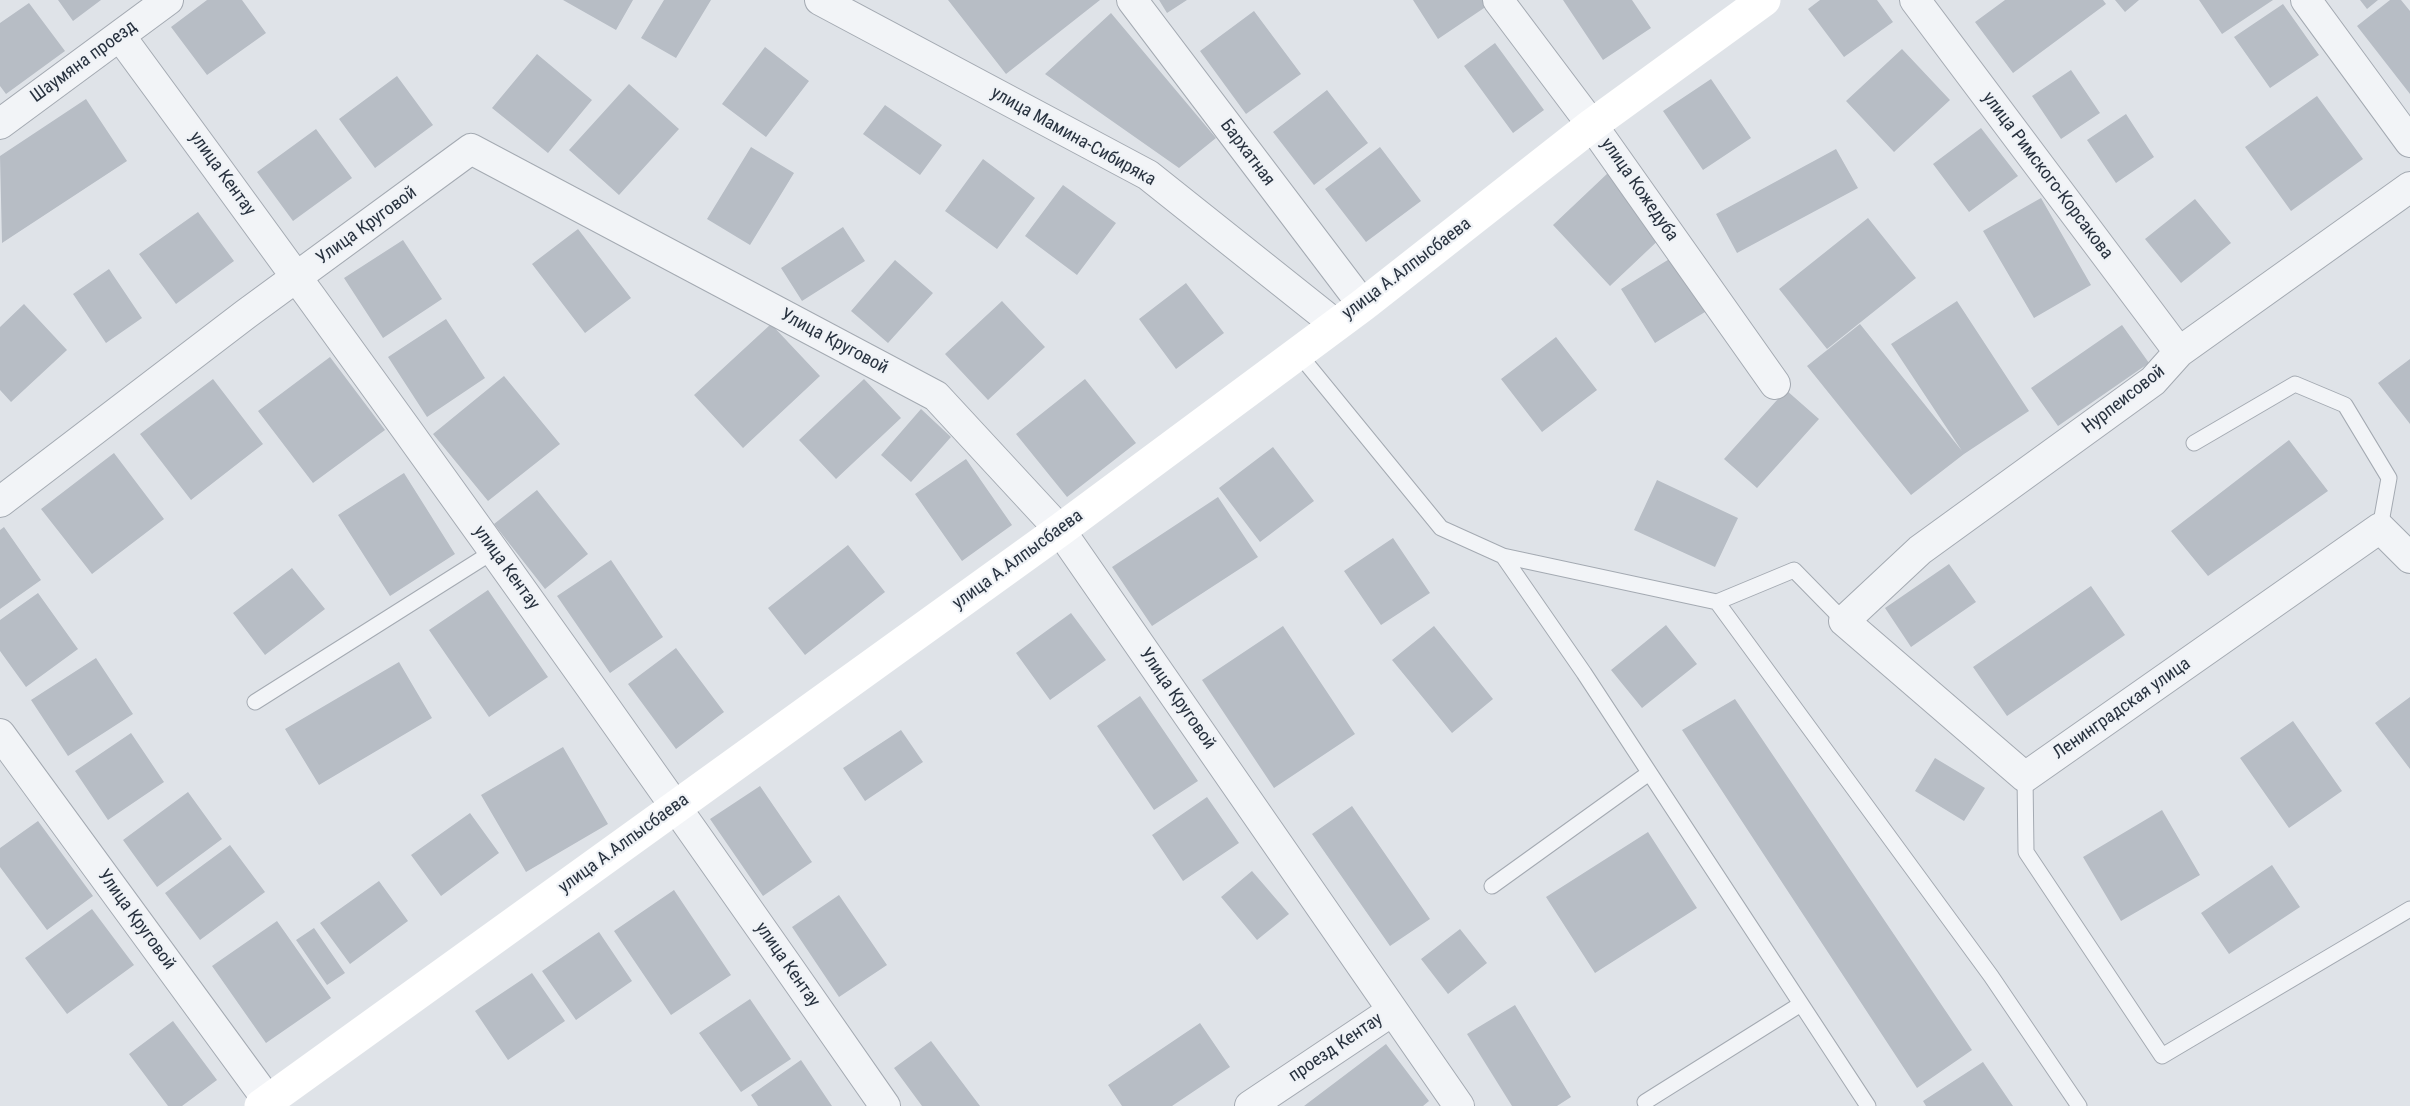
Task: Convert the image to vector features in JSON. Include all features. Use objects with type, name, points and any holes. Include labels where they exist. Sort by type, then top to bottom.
[{"type":"street","name":"Шаумяна проезд","points":[[0,124],[168,0]]},
{"type":"street","name":"улица Мамина-Сибиряка","points":[[820,0],[1148,175],[1335,324]]},
{"type":"street","name":"Бархатная","points":[[1132,0],[1363,306]]},
{"type":"street","name":"улица Кожедуба","points":[[1498,0],[1592,125],[1775,384]]},
{"type":"street","name":"улица А.Алпысбаева","points":[[267,1104],[1060,530],[1335,324],[1363,306],[1592,125],[1764,0]]},
{"type":"street","name":"улица Римского-Корсакова","points":[[1915,0],[2180,352]]},
{"type":"street","points":[[2307,0],[2410,142]]},
{"type":"street","name":"улица Кентау","points":[[120,36],[297,276],[677,806],[885,1106]]},
{"type":"street","name":"Улица Круговой","points":[[0,502],[297,276],[471,149],[936,396],[1060,530],[1459,1106]]},
{"type":"street","name":"Нурпеисовой","points":[[1844,621],[1920,550],[2153,381],[2180,352],[2408,194]]},
{"type":"street","points":[[2380,528],[2410,558]]},
{"type":"street","name":"Ленинградская улица","points":[[2025,777],[2380,528]]},
{"type":"street","points":[[1844,621],[2025,777]]},
{"type":"street","name":"Улица Круговой","points":[[0,734],[267,1104]]},
{"type":"street","name":"проезд Кентау","points":[[1250,1106],[1392,1011]]},
{"type":"lane","points":[[1298,353],[1441,528],[1503,556],[1717,602],[1794,570],[1844,621]]},
{"type":"lane","points":[[2194,442],[2295,384],[2345,405],[2389,478],[2380,528]]},
{"type":"lane","points":[[255,702],[494,551]]},
{"type":"lane","points":[[1503,556],[1650,772],[1868,1106]]},
{"type":"lane","points":[[1717,602],[1991,976],[2079,1106]]},
{"type":"lane","points":[[1492,886],[1650,772]]},
{"type":"lane","points":[[2025,777],[2026,852],[2162,1056],[2410,909]]},
{"type":"lane","points":[[1646,1102],[1801,1004]]},
{"type":"building","points":[[58,0],[101,0],[73,21]]},
{"type":"building","points":[[207,0],[242,0],[266,33],[207,75],[171,27]]},
{"type":"building","points":[[563,0],[633,0],[616,30]]},
{"type":"building","points":[[664,0],[711,0],[676,58],[641,38]]},
{"type":"building","points":[[948,0],[1100,0],[1006,74]]},
{"type":"building","points":[[1159,0],[1187,0],[1167,13]]},
{"type":"building","points":[[1413,0],[1487,0],[1490,4],[1438,39]]},
{"type":"building","points":[[1563,0],[1632,0],[1651,28],[1603,60]]},
{"type":"building","points":[[1820,0],[1877,0],[1893,22],[1844,57],[1808,9]]},
{"type":"building","points":[[2005,0],[2103,0],[2106,4],[2013,73],[1975,22]]},
{"type":"building","points":[[2115,0],[2139,0],[2125,12]]},
{"type":"building","points":[[2199,0],[2273,0],[2222,34]]},
{"type":"building","points":[[2360,0],[2378,0],[2367,9]]},
{"type":"building","points":[[2390,0],[2401,0],[2410,11],[2410,94],[2357,26]]},
{"type":"building","points":[[29,3],[65,51],[6,94],[0,86],[0,23]]},
{"type":"building","points":[[2283,4],[2319,55],[2270,88],[2234,37]]},
{"type":"building","points":[[1254,11],[1301,74],[1246,114],[1200,51]]},
{"type":"building","points":[[1111,13],[1216,138],[1179,168],[1045,74]]},
{"type":"building","points":[[1495,43],[1544,110],[1513,133],[1464,66]]},
{"type":"building","points":[[765,47],[809,81],[766,137],[722,104]]},
{"type":"building","points":[[1902,49],[1950,100],[1894,152],[1846,101]]},
{"type":"building","points":[[537,54],[592,100],[548,153],[492,108]]},
{"type":"building","points":[[2071,70],[2100,113],[2061,139],[2032,96]]},
{"type":"building","points":[[397,76],[433,125],[375,168],[339,119]]},
{"type":"building","points":[[1711,79],[1751,138],[1703,170],[1663,111]]},
{"type":"building","points":[[629,84],[679,129],[619,195],[569,150]]},
{"type":"building","points":[[1327,90],[1368,143],[1314,185],[1273,132]]},
{"type":"building","points":[[2317,96],[2363,159],[2291,211],[2245,147]]},
{"type":"building","points":[[86,99],[127,161],[2,243],[0,156]]},
{"type":"building","points":[[885,105],[942,145],[920,175],[863,134]]},
{"type":"building","points":[[2126,114],[2154,157],[2116,183],[2087,140]]},
{"type":"building","points":[[1981,128],[2018,176],[1969,212],[1933,164]]},
{"type":"building","points":[[316,129],[352,178],[293,221],[257,172]]},
{"type":"building","points":[[751,147],[794,173],[750,245],[707,219]]},
{"type":"building","points":[[1380,147],[1421,201],[1366,242],[1325,189]]},
{"type":"building","points":[[1836,149],[1858,188],[1737,253],[1716,214]]},
{"type":"building","points":[[983,159],[1035,198],[997,249],[945,211]]},
{"type":"building","points":[[1609,172],[1666,233],[1610,286],[1553,225]]},
{"type":"building","points":[[1063,185],[1116,223],[1077,275],[1025,236]]},
{"type":"building","points":[[2041,198],[2091,285],[2034,318],[1983,231]]},
{"type":"building","points":[[2195,199],[2231,243],[2181,283],[2145,239]]},
{"type":"building","points":[[198,212],[234,261],[176,304],[139,254]]},
{"type":"building","points":[[1868,218],[1916,278],[1827,349],[1779,289]]},
{"type":"building","points":[[843,227],[865,261],[802,301],[781,268]]},
{"type":"building","points":[[578,229],[631,298],[585,333],[532,264]]},
{"type":"building","points":[[403,240],[442,299],[383,338],[344,278]]},
{"type":"building","points":[[1679,253],[1713,307],[1655,343],[1621,289]]},
{"type":"building","points":[[895,260],[933,293],[888,343],[851,311]]},
{"type":"building","points":[[109,269],[142,318],[106,343],[73,294]]},
{"type":"building","points":[[1186,283],[1224,333],[1176,369],[1139,319]]},
{"type":"building","points":[[1002,301],[1045,347],[988,400],[945,354]]},
{"type":"building","points":[[1957,301],[2029,411],[1964,454],[1911,495],[1807,366],[1860,324],[1962,451],[1891,344]]},
{"type":"building","points":[[24,304],[67,350],[11,402],[0,390],[0,327]]},
{"type":"building","points":[[446,319],[485,378],[427,417],[388,357]]},
{"type":"building","points":[[771,324],[820,376],[743,448],[694,395]]},
{"type":"building","points":[[2122,325],[2149,363],[2058,426],[2031,388]]},
{"type":"building","points":[[1556,337],[1597,390],[1542,432],[1501,379]]},
{"type":"building","points":[[330,357],[385,430],[313,483],[258,411]]},
{"type":"building","points":[[2410,359],[2410,424],[2378,383]]},
{"type":"building","points":[[504,376],[560,444],[488,501],[433,434]]},
{"type":"building","points":[[213,379],[263,444],[191,500],[140,434]]},
{"type":"building","points":[[864,379],[901,418],[836,479],[799,440]]},
{"type":"building","points":[[1085,379],[1136,443],[1067,497],[1016,434]]},
{"type":"building","points":[[1786,390],[1819,419],[1757,488],[1724,459]]},
{"type":"building","points":[[921,409],[951,437],[911,482],[881,455]]},
{"type":"building","points":[[2289,440],[2328,491],[2208,576],[2171,531]]},
{"type":"building","points":[[1273,447],[1314,501],[1260,542],[1219,488]]},
{"type":"building","points":[[114,453],[164,519],[92,574],[41,509]]},
{"type":"building","points":[[966,459],[1012,525],[962,561],[915,494]]},
{"type":"building","points":[[404,473],[455,554],[390,596],[338,515]]},
{"type":"building","points":[[1657,480],[1738,518],[1715,567],[1634,530]]},
{"type":"building","points":[[537,490],[588,554],[545,589],[494,524]]},
{"type":"building","points":[[1218,497],[1258,557],[1152,626],[1112,567]]},
{"type":"building","points":[[4,527],[41,580],[0,609],[0,530]]},
{"type":"building","points":[[1393,538],[1430,593],[1381,625],[1344,571]]},
{"type":"building","points":[[848,545],[885,592],[805,655],[768,608]]},
{"type":"building","points":[[611,560],[663,637],[610,673],[557,596]]},
{"type":"building","points":[[1949,564],[1976,602],[1911,647],[1885,608]]},
{"type":"building","points":[[292,568],[325,609],[265,655],[233,613]]},
{"type":"building","points":[[2091,586],[2125,635],[2007,716],[1973,667]]},
{"type":"building","points":[[488,590],[548,677],[489,717],[429,630]]},
{"type":"building","points":[[38,593],[78,649],[26,687],[0,651],[0,620]]},
{"type":"building","points":[[1071,613],[1106,660],[1050,700],[1016,653]]},
{"type":"building","points":[[1666,625],[1697,664],[1642,708],[1611,670]]},
{"type":"building","points":[[1283,626],[1355,734],[1274,788],[1202,680]]},
{"type":"building","points":[[1434,626],[1493,699],[1452,733],[1392,660]]},
{"type":"building","points":[[676,648],[724,712],[676,749],[628,684]]},
{"type":"building","points":[[96,658],[133,714],[68,756],[31,700]]},
{"type":"building","points":[[399,662],[432,718],[319,785],[285,729]]},
{"type":"building","points":[[1140,696],[1198,781],[1154,810],[1097,726]]},
{"type":"building","points":[[2410,697],[2410,769],[2375,723]]},
{"type":"building","points":[[1735,699],[1972,1050],[1917,1088],[1682,730]]},
{"type":"building","points":[[2293,721],[2342,791],[2289,828],[2240,758]]},
{"type":"building","points":[[901,730],[923,762],[865,801],[843,768]]},
{"type":"building","points":[[131,733],[164,782],[108,820],[75,771]]},
{"type":"building","points":[[563,747],[608,824],[526,872],[481,795]]},
{"type":"building","points":[[1935,758],[1985,788],[1964,821],[1915,791]]},
{"type":"building","points":[[760,786],[812,862],[763,896],[710,819]]},
{"type":"building","points":[[188,792],[222,839],[157,887],[123,840]]},
{"type":"building","points":[[1207,797],[1239,843],[1183,881],[1152,835]]},
{"type":"building","points":[[1352,806],[1430,919],[1390,946],[1312,834]]},
{"type":"building","points":[[2162,810],[2200,875],[2121,921],[2083,857]]},
{"type":"building","points":[[470,813],[499,853],[441,896],[411,855]]},
{"type":"building","points":[[38,821],[93,896],[47,930],[0,867],[0,848]]},
{"type":"building","points":[[1648,832],[1697,908],[1595,973],[1546,897]]},
{"type":"building","points":[[230,845],[265,892],[200,940],[165,893]]},
{"type":"building","points":[[2272,865],[2300,907],[2229,954],[2201,913]]},
{"type":"building","points":[[1252,871],[1289,914],[1257,940],[1221,897]]},
{"type":"building","points":[[379,881],[408,921],[350,964],[320,923]]},
{"type":"building","points":[[674,890],[731,975],[671,1015],[614,931]]},
{"type":"building","points":[[839,895],[887,965],[839,997],[792,927]]},
{"type":"building","points":[[92,909],[134,965],[67,1014],[25,958]]},
{"type":"building","points":[[277,921],[331,998],[266,1043],[212,966]]},
{"type":"building","points":[[314,928],[345,973],[327,985],[296,940]]},
{"type":"building","points":[[1460,929],[1487,963],[1448,994],[1421,959]]},
{"type":"building","points":[[599,932],[632,981],[576,1020],[542,971]]},
{"type":"building","points":[[532,973],[565,1021],[508,1060],[475,1011]]},
{"type":"building","points":[[750,999],[791,1059],[741,1092],[699,1033]]},
{"type":"building","points":[[1515,1005],[1571,1097],[1557,1106],[1512,1106],[1467,1034]]},
{"type":"building","points":[[173,1021],[217,1080],[182,1106],[168,1106],[129,1054]]},
{"type":"building","points":[[1200,1023],[1230,1067],[1172,1106],[1122,1106],[1108,1085]]},
{"type":"building","points":[[931,1041],[980,1106],[922,1106],[894,1068]]},
{"type":"building","points":[[1386,1044],[1429,1101],[1423,1106],[1304,1106]]},
{"type":"building","points":[[801,1060],[832,1106],[758,1106],[751,1095]]},
{"type":"building","points":[[1983,1062],[2013,1106],[1926,1106],[1923,1101]]}]
